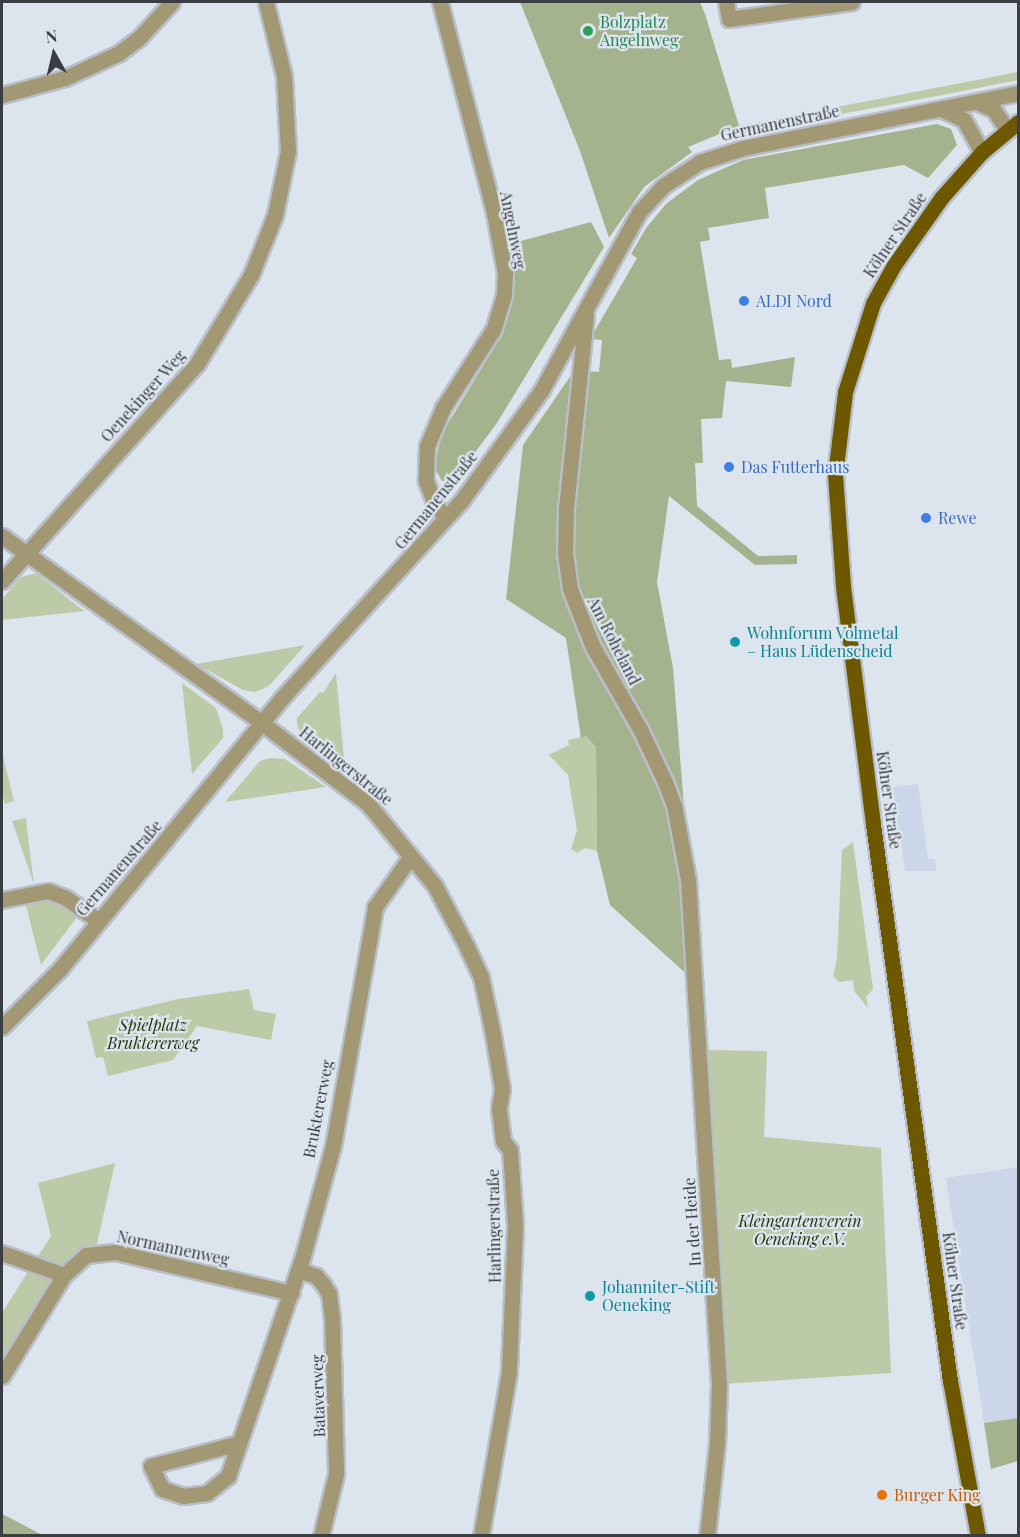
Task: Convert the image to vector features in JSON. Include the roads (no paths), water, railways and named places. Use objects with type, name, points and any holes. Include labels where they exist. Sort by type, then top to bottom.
[{"type":"main road","name":"Kölner Straße","points":[[978,1536],[950,1380],[873,824],[843,586],[835,475],[843,401],[873,303],[926,217],[982,152],[1013,126]]},
{"type":"street","points":[[2,95],[65,78],[119,53],[139,38],[172,2]]},
{"type":"street","name":"Oenekinger Weg","points":[[2,581],[197,364],[252,275],[275,215],[288,151],[284,76],[266,2]]},
{"type":"street","name":"Angelnweg","points":[[440,2],[494,213],[505,273],[504,295],[493,330],[443,408],[427,446],[426,481],[435,505],[446,517]]},
{"type":"street","points":[[726,2],[729,19],[852,2]]},
{"type":"street","name":"Germanenstraße","points":[[2,1027],[42,989],[262,723],[446,517],[541,391],[639,213],[663,186],[694,165],[752,146],[943,110],[1018,93]]},
{"type":"street","points":[[977,102],[994,110],[1013,126]]},
{"type":"street","points":[[943,110],[964,120],[982,152]]},
{"type":"street","name":"Am Roheland","points":[[586,309],[566,510],[567,571],[575,607],[640,729],[674,805],[688,879],[695,978]]},
{"type":"street","name":"Harlingerstraße","points":[[2,536],[262,723],[368,804],[435,886],[481,977],[501,1082],[503,1141],[511,1156],[515,1251],[509,1372],[481,1536]]},
{"type":"street","name":"Bruktererweg","points":[[239,1443],[151,1466],[162,1489],[183,1496],[201,1495],[221,1485],[228,1476],[291,1293],[333,1146],[375,907],[411,856]]},
{"type":"street","points":[[2,900],[48,891],[66,898],[98,920]]},
{"type":"street","name":"In der Heide","points":[[695,978],[719,1388],[717,1451],[706,1536]]},
{"type":"street","name":"Normannenweg","points":[[2,1376],[64,1275],[86,1255],[115,1252],[291,1293]]},
{"type":"street","points":[[2,1253],[64,1275]]},
{"type":"street","name":"Bataverweg","points":[[298,1270],[316,1276],[323,1284],[329,1294],[332,1317],[336,1474],[321,1536]]},
{"type":"place","name":"Bolzplatz Angelnweg","points":[[588,31]]},
{"type":"place","name":"ALDI Nord","points":[[744,301]]},
{"type":"place","name":"Das Futterhaus","points":[[729,467]]},
{"type":"place","name":"Rewe","points":[[926,518]]},
{"type":"place","name":"Wohnforum Volmetal – Haus Lüdenscheid","points":[[735,642]]},
{"type":"place","name":"Johanniter-Stift Oeneking","points":[[590,1296]]},
{"type":"place","name":"Burger King","points":[[882,1495]]},
{"type":"park label","name":"Spielplatz Bruktererweg","points":[[153,1034]]},
{"type":"park label","name":"Kleingartenverein Oeneking e.V.","points":[[800,1230]]}]
